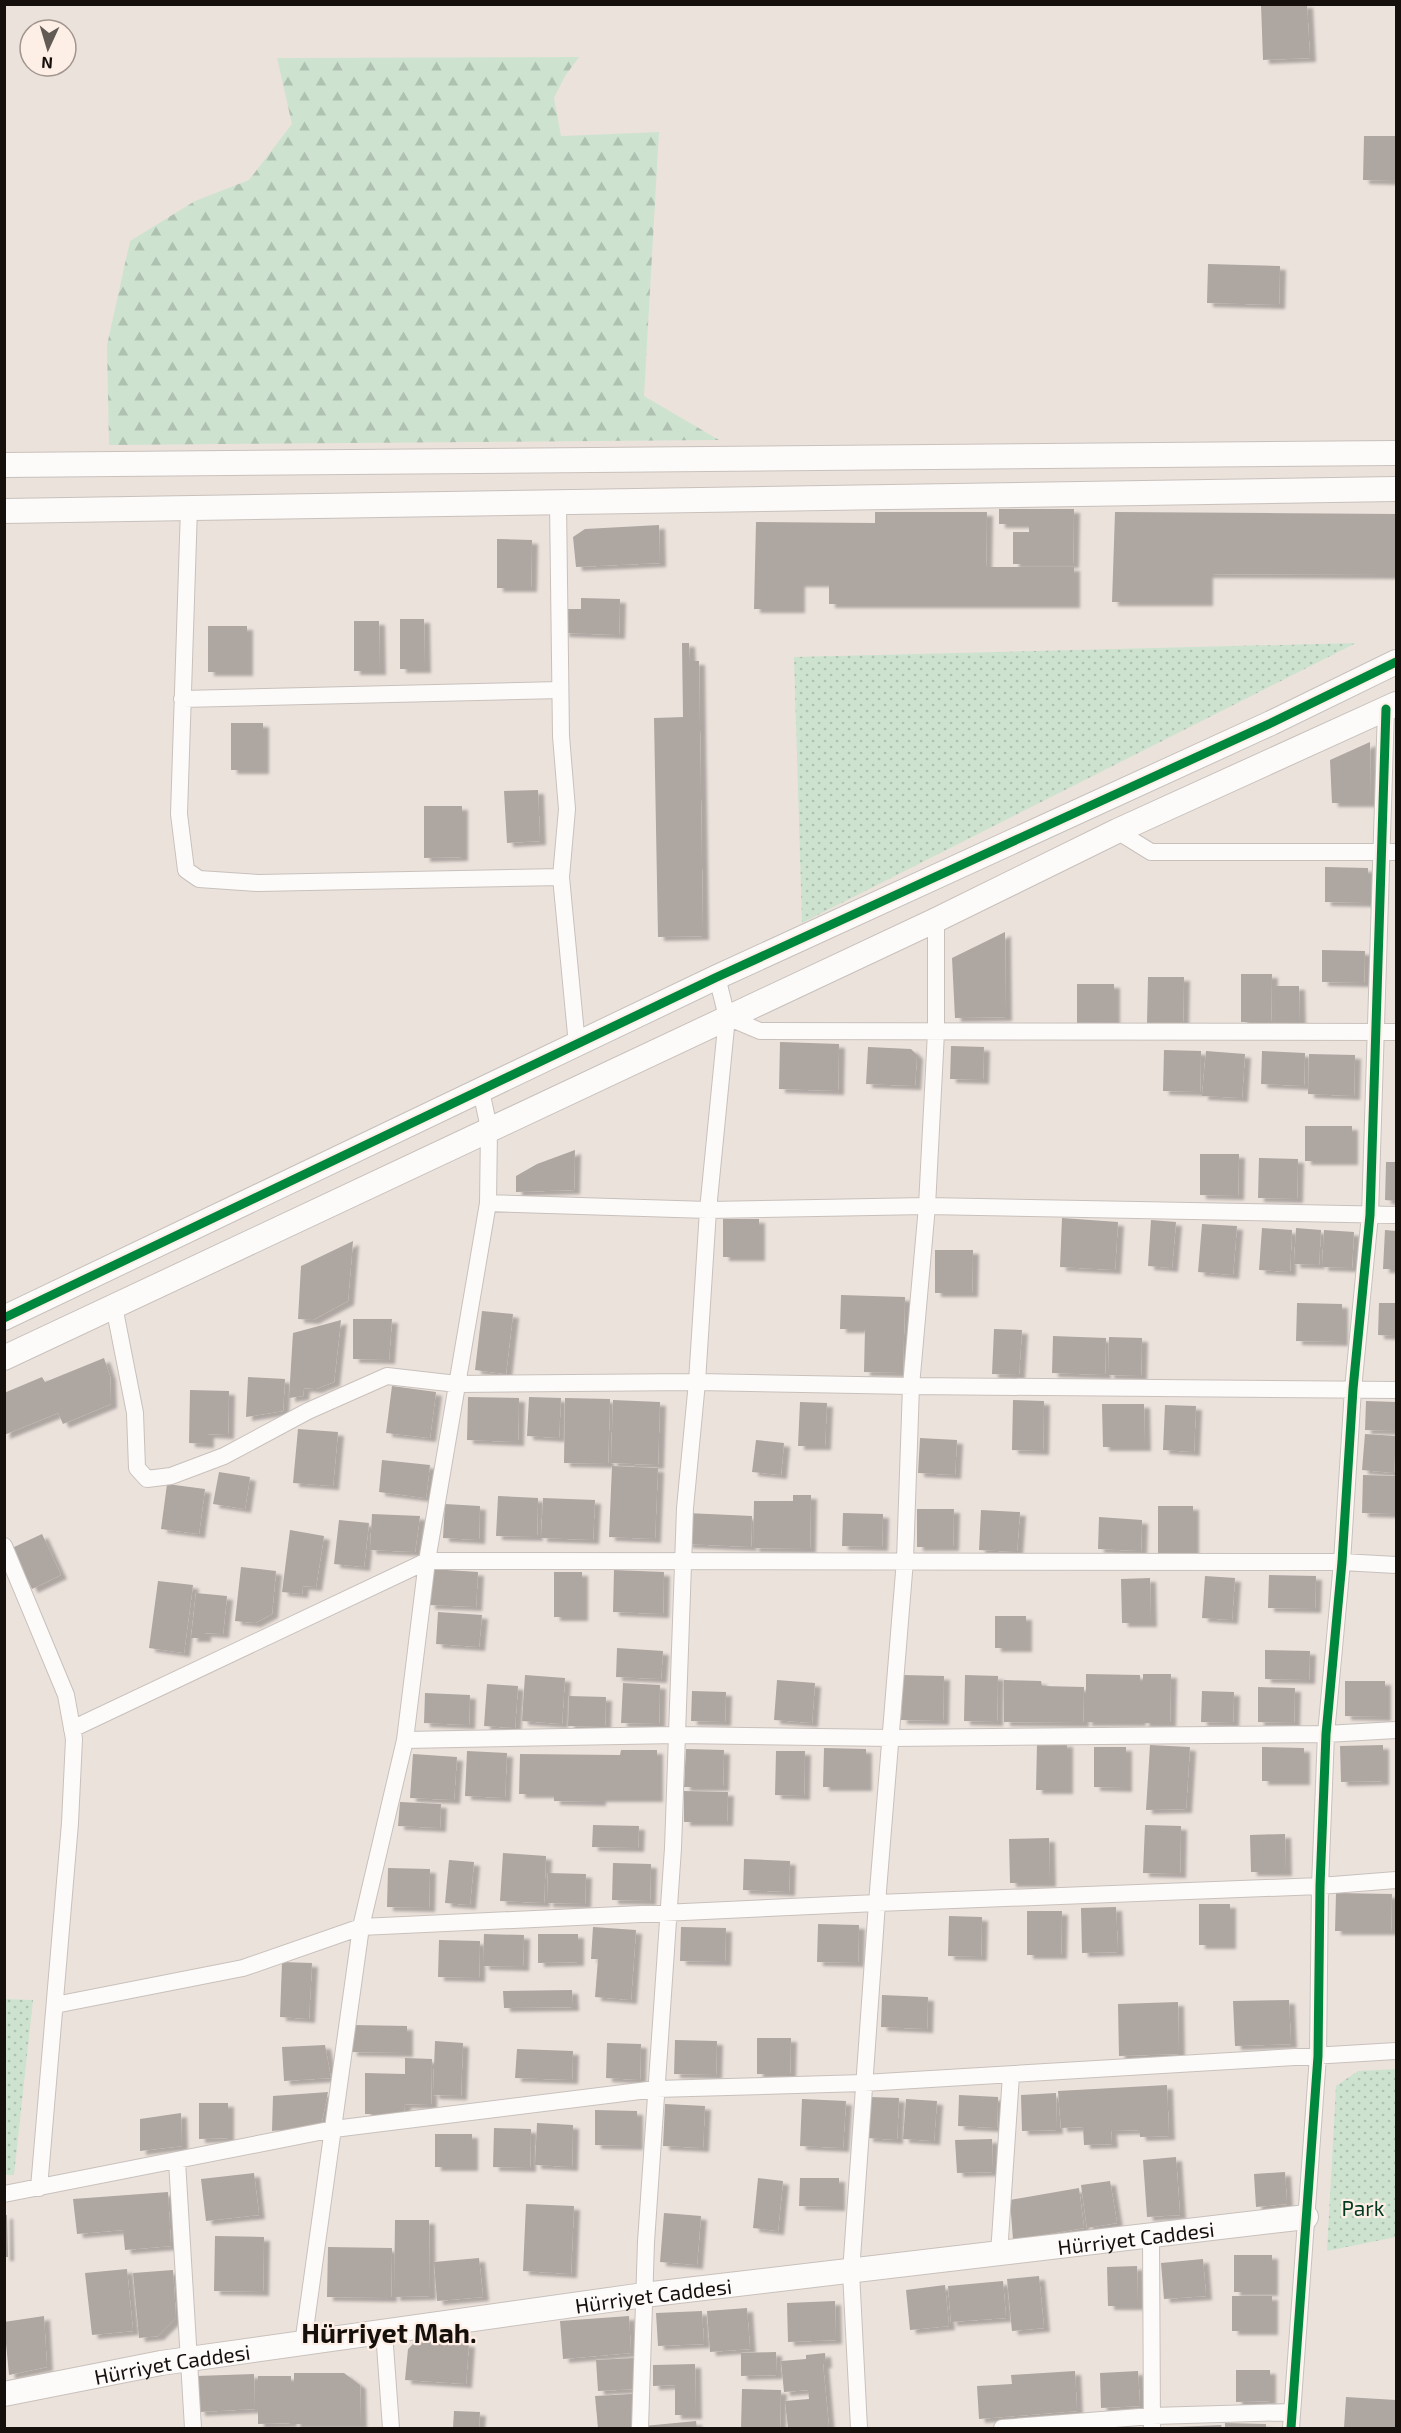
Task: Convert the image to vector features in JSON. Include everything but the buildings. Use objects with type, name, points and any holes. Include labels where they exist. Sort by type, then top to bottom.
[{"type":"street","points":[[4,465],[1396,453]]},
{"type":"street","points":[[4,511],[1396,489]]},
{"type":"street","points":[[558,502],[561,735],[567,809],[561,877],[577,1045]]},
{"type":"street","points":[[189,508],[178,814],[186,870],[199,879],[258,883],[561,877]]},
{"type":"street","points":[[4,1318],[717,977],[1271,723],[1396,662]]},
{"type":"street","points":[[182,699],[560,690]]},
{"type":"street","points":[[4,1358],[489,1128],[936,920],[1117,831],[1391,707],[1390,852],[1376,1032],[1370,1215],[1353,1389],[1342,1562],[1326,1734],[1320,1886],[1318,2056],[1292,2420],[1152,2422],[1002,2428]]},
{"type":"street","points":[[1117,831],[1151,852],[1390,852]]},
{"type":"street","points":[[859,2428],[851,2272],[877,1903],[905,1560],[911,1386],[927,1206],[936,1032],[936,920]]},
{"type":"street","points":[[640,2428],[644,2295],[669,1914],[686,1508],[708,1210],[727,1017],[717,977]]},
{"type":"street","points":[[727,1017],[760,1031],[1396,1032]]},
{"type":"street","points":[[303,2344],[361,1927],[405,1740],[428,1561],[488,1203],[489,1128],[481,1091]]},
{"type":"street","points":[[488,1203],[708,1210],[927,1206],[1396,1215]]},
{"type":"street","points":[[114,1306],[135,1413],[137,1468],[147,1479],[171,1476],[224,1456],[308,1411],[387,1376],[458,1384],[697,1382],[1396,1390]]},
{"type":"street","points":[[4,1546],[66,1695],[74,1739],[70,1823],[39,2188]]},
{"type":"street","points":[[72,1729],[428,1561],[905,1560],[1342,1562],[1396,1565]]},
{"type":"street","points":[[405,1740],[677,1735],[892,1738],[1326,1734],[1396,1730]]},
{"type":"street","points":[[55,2005],[243,1968],[361,1927],[877,1903],[1320,1886],[1396,1880]]},
{"type":"street","points":[[4,2194],[334,2129],[656,2090],[864,2083],[1396,2051]]},
{"type":"street","points":[[999,2254],[1011,2075]]},
{"type":"street","points":[[177,2161],[193,2428]]},
{"type":"street","name":"Hürriyet Caddesi","points":[[4,2394],[189,2359],[644,2295],[1306,2217]]},
{"type":"street","points":[[1151,2236],[1152,2422]]},
{"type":"street","points":[[384,2332],[391,2428]]},
{"type":"green space","points":[[579,57],[565,76],[554,98],[561,136],[659,132],[644,396],[719,440],[109,445],[107,345],[130,241],[195,201],[249,180],[292,124],[277,58]]},
{"type":"green space","points":[[1356,643],[802,923],[794,657]]},
{"type":"green space","points":[[5,1999],[33,2000],[14,2175],[5,2175]]},
{"type":"green space","name":"Park","points":[[1396,2069],[1396,2237],[1327,2251],[1336,2086],[1358,2071]]},
{"type":"cycle path","points":[[4,1318],[717,977],[1271,723],[1396,662]]},
{"type":"cycle path","points":[[1291,2428],[1318,2056],[1320,1886],[1326,1734],[1342,1562],[1353,1389],[1370,1215],[1386,709]]},
{"type":"district","name":"Hürriyet Mah.","points":[[389,2332]]}]
